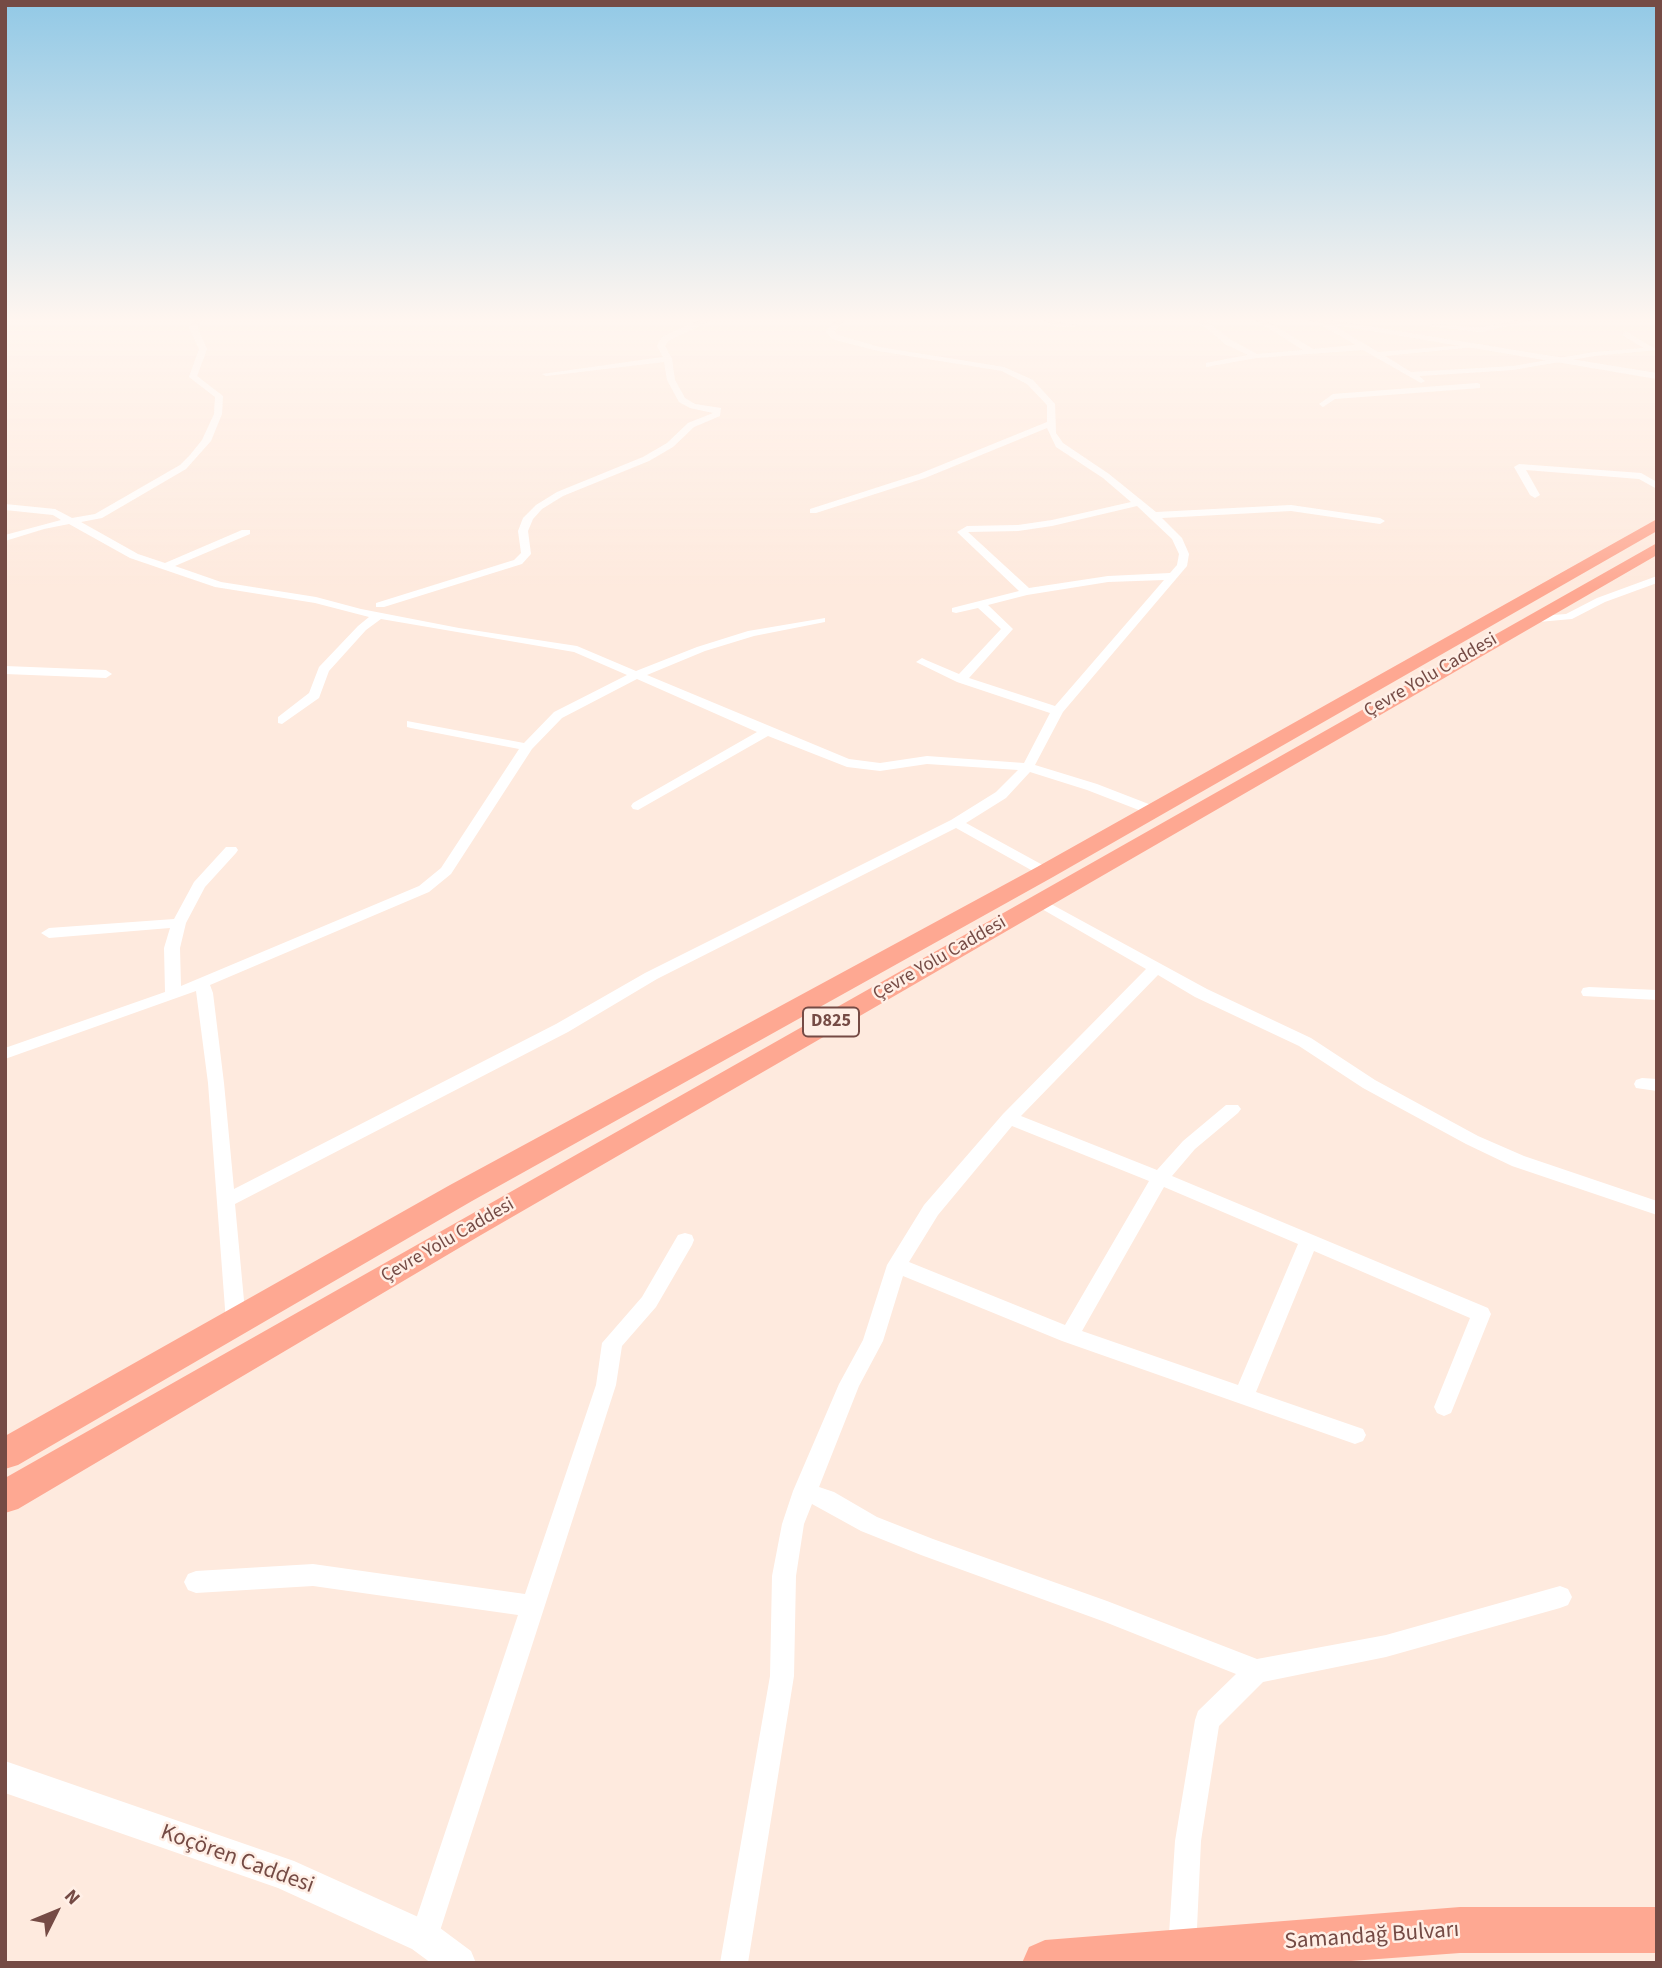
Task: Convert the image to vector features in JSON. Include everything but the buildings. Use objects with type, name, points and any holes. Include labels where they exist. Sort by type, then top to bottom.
[{"type":"highway","name":"Çevre Yolu Caddesi","points":[[5,1454],[461,1193],[1045,872],[1657,524]]},
{"type":"highway","name":"Çevre Yolu Caddesi","points":[[5,1497],[482,1220],[1657,548]]},
{"type":"highway","points":[[5,1443],[142,1376]]},
{"type":"highway","points":[[5,1515],[183,1396]]},
{"type":"highway","name":"Samandağ Bulvarı","points":[[1045,1963],[1460,1930],[1657,1930]]},
{"type":"street","points":[[5,538],[42,526],[97,516],[183,467],[206,441],[218,409]]},
{"type":"street","points":[[282,720],[315,695],[323,670],[379,610],[519,562],[526,554],[523,531],[528,518],[539,507],[559,494],[646,459],[670,445],[691,425],[717,414],[718,410],[711,409]]},
{"type":"street","points":[[226,1201],[562,1028],[651,976],[956,823],[1001,795],[1028,767],[1057,711],[1174,576],[1182,566],[1184,554],[1177,538],[1154,515],[1097,469],[1059,445],[1052,432],[1051,409]]},
{"type":"street","points":[[814,511],[922,476],[1052,423]]},
{"type":"street","points":[[1535,495],[1519,467],[1641,476],[1657,486]]},
{"type":"street","points":[[1027,592],[962,533],[967,529],[1018,528],[1052,523],[1138,503]]},
{"type":"street","points":[[5,507],[55,512],[134,556],[219,585],[379,610],[577,649],[767,731],[860,766],[880,767],[927,760],[1028,767],[1092,787],[1154,811]]},
{"type":"street","points":[[1154,515],[1291,508],[1380,521]]},
{"type":"street","points":[[165,567],[246,532]]},
{"type":"street","points":[[956,610],[1027,592],[1108,579],[1174,576]]},
{"type":"street","points":[[1527,621],[1568,617],[1601,600],[1657,579]]},
{"type":"street","points":[[961,679],[1007,629],[981,604]]},
{"type":"street","points":[[5,1054],[173,995],[402,900],[433,883],[446,871],[527,747],[558,715],[636,675],[701,649],[752,633],[821,620]]},
{"type":"street","points":[[922,662],[961,679],[1057,711]]},
{"type":"street","points":[[5,670],[106,674]]},
{"type":"street","points":[[411,724],[527,747]]},
{"type":"street","points":[[638,806],[767,731]]},
{"type":"street","points":[[956,823],[1045,872]]},
{"type":"street","points":[[173,995],[172,948],[179,923],[200,884],[231,850]]},
{"type":"street","points":[[1040,902],[1155,969],[1305,1042],[1369,1084],[1472,1140],[1518,1161],[1657,1208]]},
{"type":"street","points":[[49,933],[179,923]]},
{"type":"street","points":[[734,1963],[782,1676],[784,1576],[793,1524],[849,1384],[873,1341],[897,1265],[931,1210],[1009,1118],[1155,969]]},
{"type":"street","points":[[201,984],[205,993],[216,1083],[236,1322]]},
{"type":"street","points":[[1589,992],[1657,995]]},
{"type":"street","points":[[1069,1335],[1160,1178],[1189,1145],[1232,1109]]},
{"type":"street","points":[[1009,1118],[1160,1178],[1481,1314],[1444,1407]]},
{"type":"street","points":[[424,1937],[606,1385],[612,1343],[649,1302],[685,1240]]},
{"type":"street","points":[[1244,1396],[1310,1241]]},
{"type":"street","points":[[897,1265],[1069,1335],[1355,1435]]},
{"type":"street","points":[[804,1491],[826,1499],[869,1524],[929,1548],[1107,1612],[1256,1671],[1386,1646],[1560,1597]]},
{"type":"street","points":[[197,1582],[313,1575],[533,1606]]},
{"type":"street","points":[[1182,1950],[1188,1841],[1207,1720],[1256,1671]]},
{"type":"street","name":"Koçören Caddesi","points":[[5,1777],[282,1873],[424,1937],[459,1963]]}]
